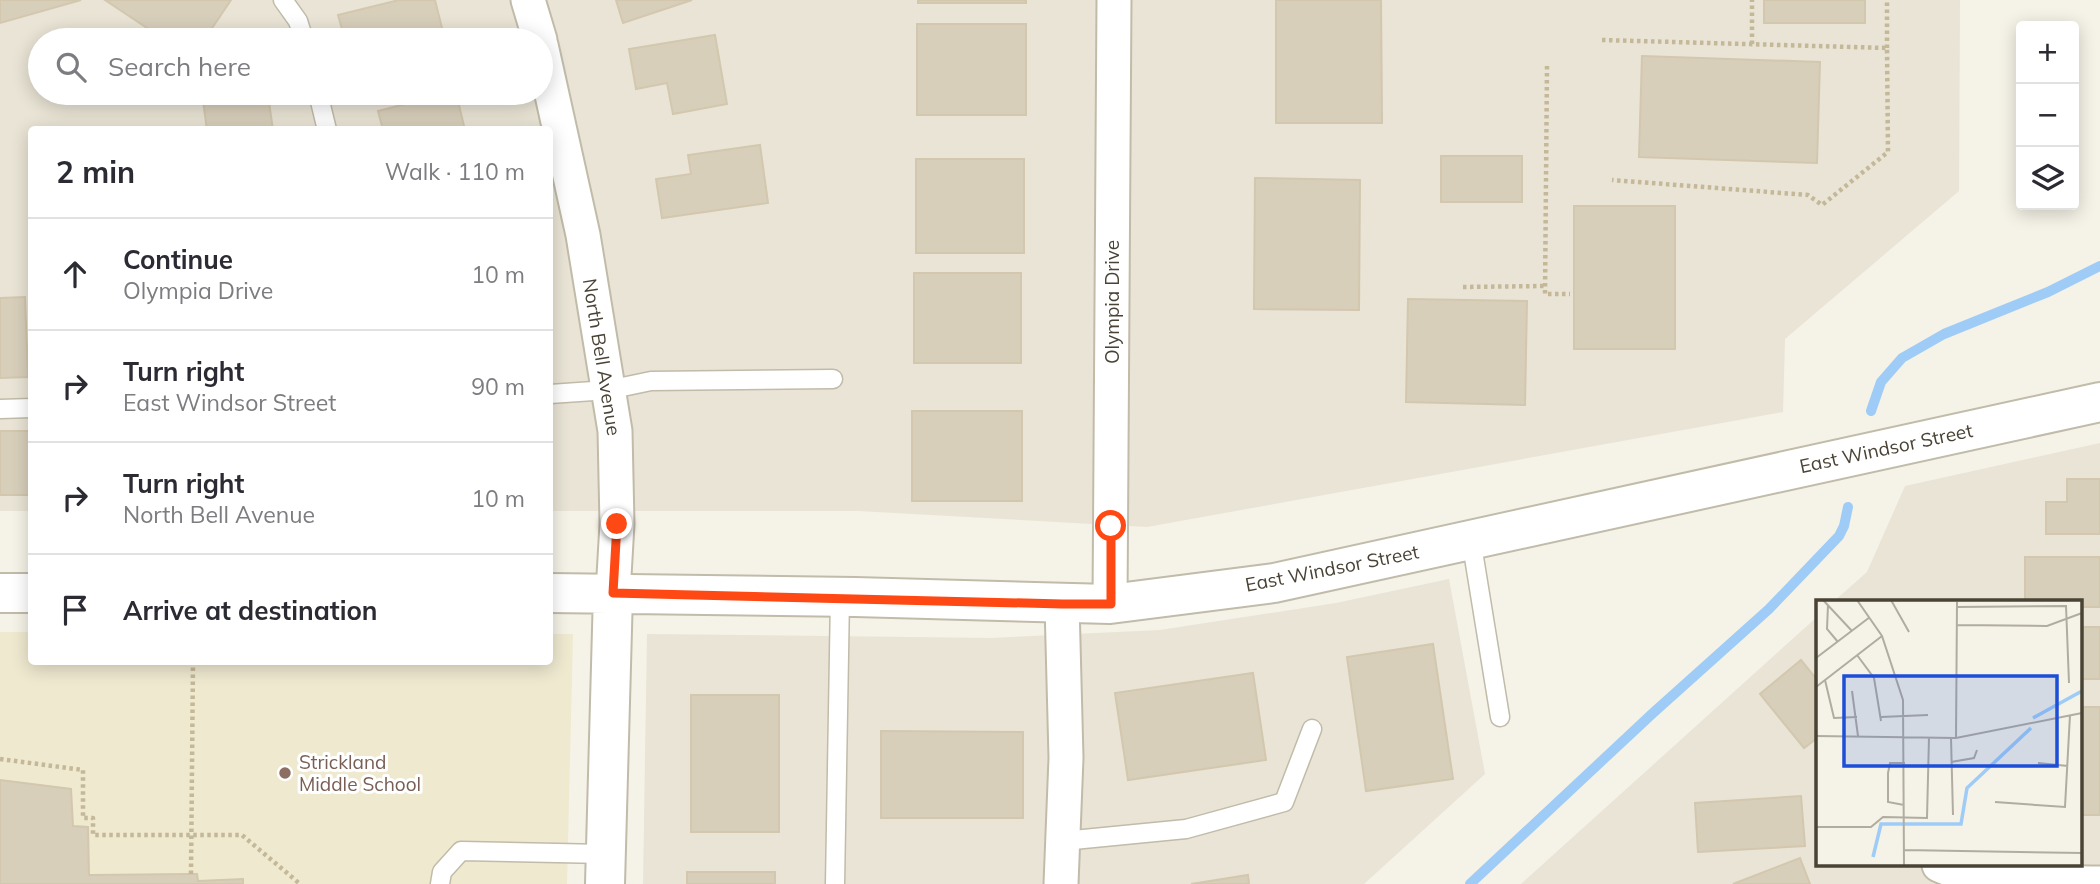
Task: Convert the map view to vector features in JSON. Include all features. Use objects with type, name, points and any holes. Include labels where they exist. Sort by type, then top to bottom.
[{"type":"street","points":[[528,0],[536,28]]},
{"type":"street","name":"Olympia Drive","points":[[1111,604],[1114,0]]},
{"type":"street","name":"North Bell Avenue","points":[[553,100],[583,235],[615,431],[617,524],[605,869]]},
{"type":"street","name":"East Windsor Street","points":[[553,593],[1111,604],[1274,583],[2100,402]]},
{"type":"street","points":[[0,593],[28,593]]},
{"type":"street","points":[[1061,884],[1066,758],[1062,604]]},
{"type":"street","points":[[1941,866],[1954,874],[1983,880],[2100,883]]},
{"type":"lane","points":[[283,0],[300,28]]},
{"type":"lane","points":[[321,105],[326,126]]},
{"type":"lane","points":[[553,394],[608,390],[650,381],[833,379]]},
{"type":"lane","points":[[0,409],[28,408]]},
{"type":"lane","points":[[1471,539],[1500,717]]},
{"type":"lane","points":[[835,884],[840,597]]},
{"type":"lane","points":[[1063,841],[1186,829],[1283,802],[1312,729]]},
{"type":"lane","points":[[440,884],[442,872],[461,851],[605,869]]},
{"type":"path","points":[[1752,0],[1752,44]]},
{"type":"path","points":[[1612,180],[1808,195],[1822,205],[1888,152],[1887,0]]},
{"type":"path","points":[[1602,40],[1887,48]]},
{"type":"path","points":[[1548,66],[1545,294],[1570,294]]},
{"type":"path","points":[[1463,287],[1545,286]]},
{"type":"path","points":[[191,874],[193,665]]},
{"type":"path","points":[[0,758],[83,770],[83,818],[93,818],[93,835],[242,835],[300,884]]},
{"type":"shaded area","points":[[0,0],[1960,0],[1959,191],[1785,339],[1783,412],[1147,527],[858,511],[553,511],[553,126],[28,126],[28,511],[0,511]]},
{"type":"shaded area","points":[[2100,443],[2100,884],[1521,884],[1816,618],[1816,866],[2082,866],[2082,600],[1835,600],[1867,572],[1905,486]]},
{"type":"shaded area","points":[[1449,579],[1485,774],[1364,884],[643,884],[647,634],[990,638],[1160,630],[1336,603]]},
{"type":"shaded area","name":"Strickland Middle School","points":[[0,632],[28,632],[28,665],[553,665],[553,634],[573,634],[567,884],[0,884]]},
{"type":"building","points":[[0,0],[81,0],[0,23]]},
{"type":"building","points":[[105,0],[231,0],[212,28],[147,28]]},
{"type":"building","points":[[399,0],[435,0],[442,28],[342,28],[338,15]]},
{"type":"building","points":[[616,0],[692,0],[623,23]]},
{"type":"building","points":[[918,0],[1026,0],[1026,3],[918,3]]},
{"type":"building","points":[[1276,0],[1381,0],[1382,123],[1276,123]]},
{"type":"building","points":[[1764,0],[1865,0],[1865,23],[1764,23]]},
{"type":"building","points":[[917,24],[1026,24],[1026,115],[917,115]]},
{"type":"building","points":[[715,35],[727,104],[673,114],[667,83],[636,89],[629,49]]},
{"type":"building","points":[[1642,56],[1820,62],[1817,163],[1639,157]]},
{"type":"building","points":[[204,105],[269,105],[272,126],[206,126]]},
{"type":"building","points":[[402,105],[459,105],[464,126],[382,126],[378,111]]},
{"type":"building","points":[[760,145],[768,203],[662,218],[656,179],[691,174],[688,155]]},
{"type":"building","points":[[1441,156],[1522,156],[1522,202],[1441,202]]},
{"type":"building","points":[[916,159],[1024,159],[1024,253],[916,253]]},
{"type":"building","points":[[1255,178],[1360,180],[1359,310],[1254,309]]},
{"type":"building","points":[[1574,206],[1675,206],[1675,349],[1574,349]]},
{"type":"building","points":[[914,273],[1021,273],[1021,363],[914,363]]},
{"type":"building","points":[[25,297],[28,377],[0,378],[0,298]]},
{"type":"building","points":[[1408,299],[1527,301],[1525,405],[1406,402]]},
{"type":"building","points":[[912,411],[1022,411],[1022,501],[912,501]]},
{"type":"building","points":[[0,431],[28,431],[28,495],[0,495]]},
{"type":"building","points":[[2067,479],[2100,479],[2100,534],[2046,534],[2046,502],[2067,502]]},
{"type":"building","points":[[2025,557],[2100,557],[2100,607],[2082,607],[2082,600],[2025,600]]},
{"type":"building","points":[[2082,627],[2100,627],[2100,679],[2082,679]]},
{"type":"building","points":[[1433,644],[1453,779],[1366,791],[1347,657]]},
{"type":"building","points":[[1801,660],[1816,679],[1816,739],[1804,748],[1760,694]]},
{"type":"building","points":[[1253,673],[1266,760],[1128,780],[1115,693]]},
{"type":"building","points":[[691,695],[779,695],[779,832],[691,832]]},
{"type":"building","points":[[2082,707],[2100,707],[2100,815],[2082,815]]},
{"type":"building","points":[[881,731],[1023,732],[1023,818],[881,818]]},
{"type":"building","points":[[0,780],[71,789],[73,826],[88,827],[89,875],[197,874],[198,881],[243,879],[243,884],[0,884]]},
{"type":"building","points":[[1801,796],[1805,846],[1698,852],[1695,803]]},
{"type":"building","points":[[1800,858],[1810,884],[1733,884]]},
{"type":"building","points":[[687,872],[775,872],[775,884],[687,884]]},
{"type":"building","points":[[1248,875],[1249,884],[1191,884]]},
{"type":"waterway","points":[[1871,411],[1881,382],[1902,358],[1944,334],[2048,292],[2100,266]]},
{"type":"waterway","points":[[1470,884],[1769,609],[1839,536],[1848,507]]},
{"type":"place","name":"Strickland Middle School","points":[[285,773]]},
{"type":"route","points":[[617,524],[613,593],[1062,604],[1111,604],[1111,526]]}]
